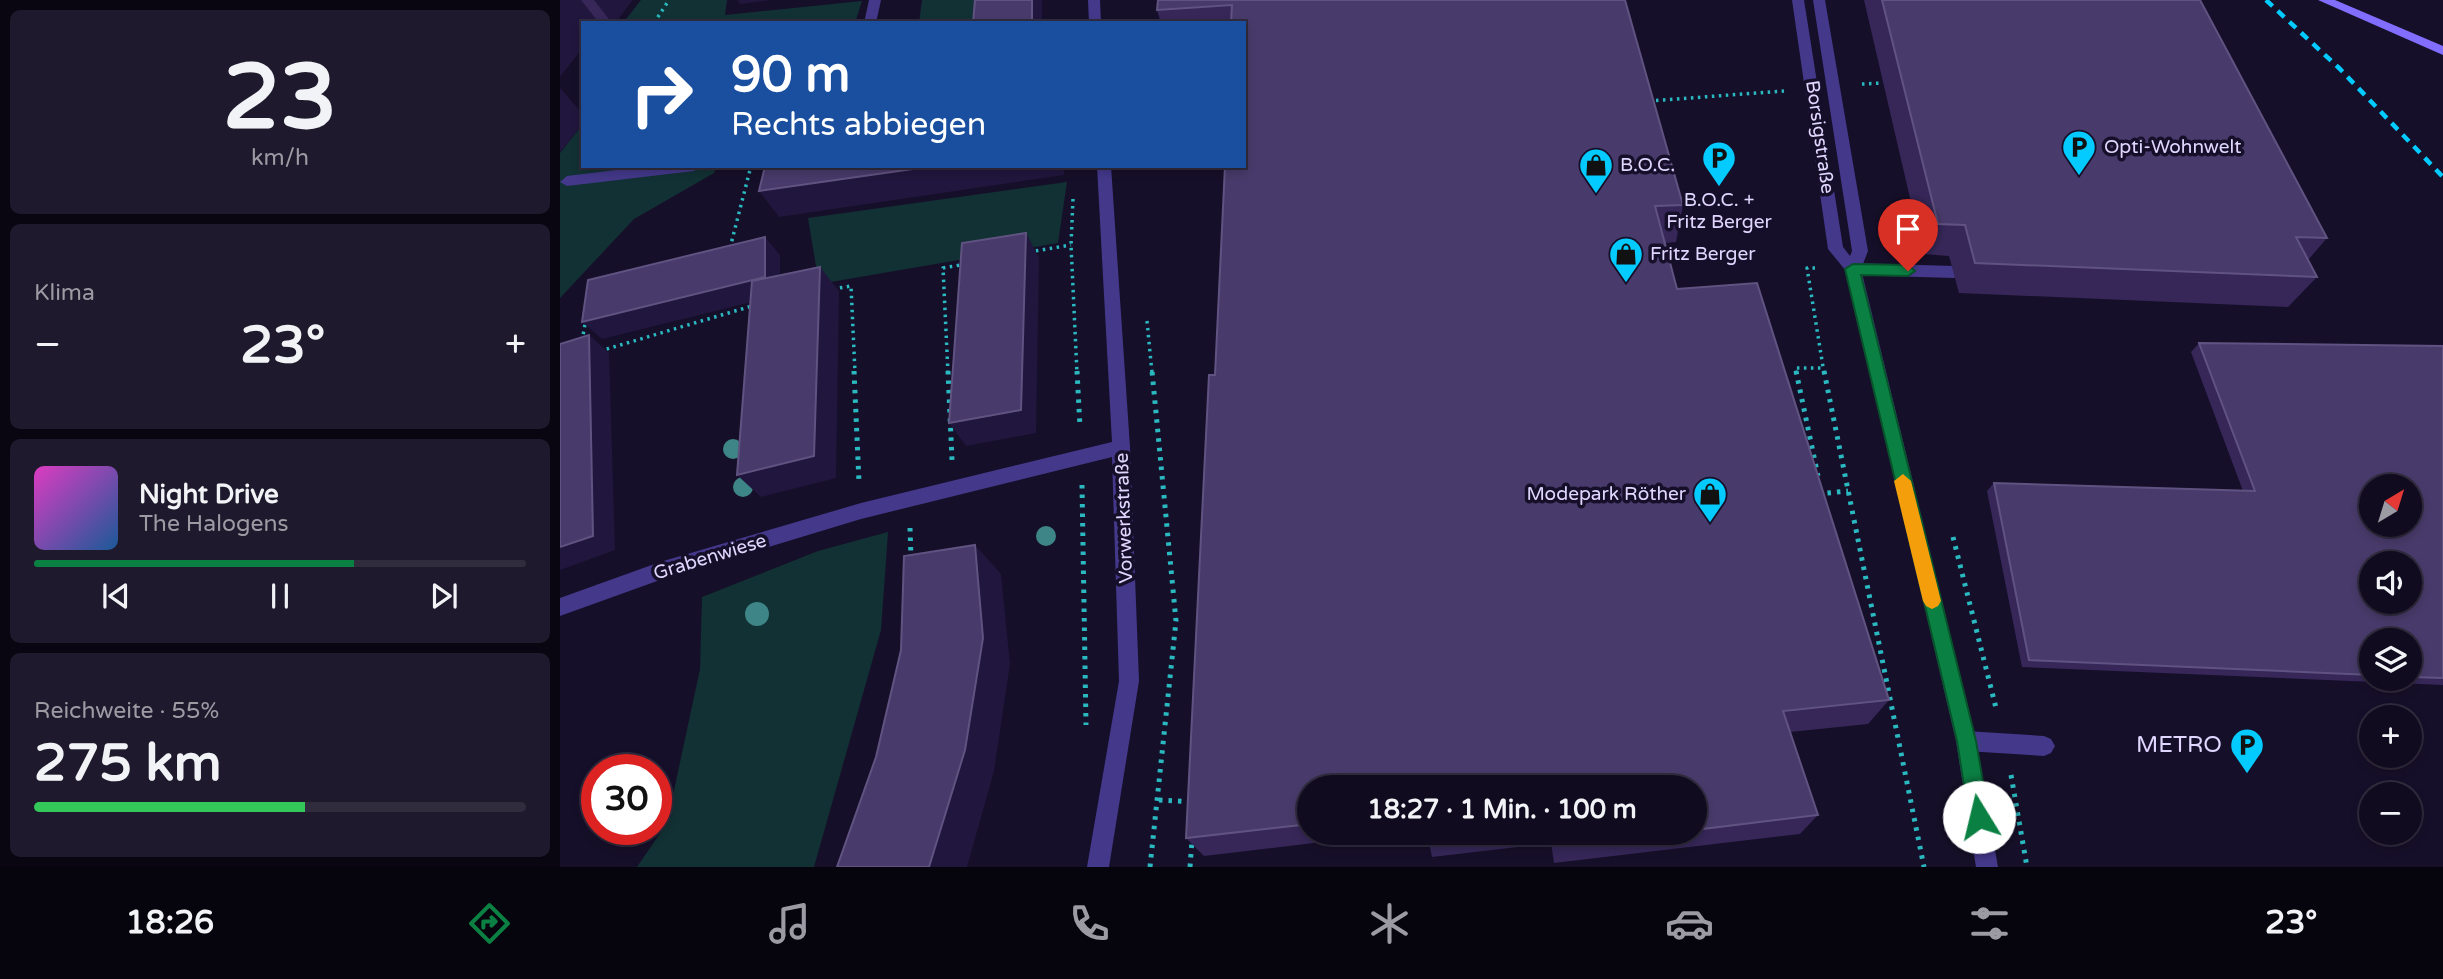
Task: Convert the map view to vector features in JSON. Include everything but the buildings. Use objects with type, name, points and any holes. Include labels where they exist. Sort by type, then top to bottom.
[{"type":"main road","points":[[2324,0],[2443,51]]},
{"type":"street","points":[[870,21],[875,0]]},
{"type":"street","points":[[1094,0],[1095,21]]},
{"type":"street","name":"Borsigstraße","points":[[1798,0],[1814,88],[1836,249],[1853,269],[1966,741],[1987,867]]},
{"type":"street","name":"Borsigstraße","points":[[1819,0],[1860,251],[1853,269]]},
{"type":"street","points":[[567,181],[677,168]]},
{"type":"street","name":"Vorwerkstraße","points":[[1098,867],[1129,681],[1121,447],[1104,168]]},
{"type":"street","points":[[1853,269],[1954,272]]},
{"type":"street","name":"Grabenwiese","points":[[560,607],[660,571],[861,511],[1121,447]]},
{"type":"street","points":[[1966,741],[2044,746]]},
{"type":"path","points":[[655,21],[670,0]]},
{"type":"path","points":[[1835,86],[1883,83]]},
{"type":"path","points":[[1638,102],[1814,88]]},
{"type":"path","points":[[718,251],[731,248],[751,168]]},
{"type":"path","points":[[1074,192],[1071,245],[1081,458],[1086,737]]},
{"type":"path","points":[[1020,254],[1071,245]]},
{"type":"path","points":[[955,489],[943,268],[968,263]]},
{"type":"path","points":[[1853,269],[1807,268],[1823,368],[1924,867]]},
{"type":"path","points":[[823,290],[851,286],[861,511]]},
{"type":"path","points":[[592,353],[757,305]]},
{"type":"path","points":[[582,345],[588,309]]},
{"type":"path","points":[[1821,494],[1795,368],[1823,368]]},
{"type":"path","points":[[1811,495],[1848,491]]},
{"type":"path","points":[[908,500],[912,568]]},
{"type":"path","points":[[1159,800],[1196,803],[1194,816]]},
{"type":"path","points":[[1190,867],[1193,828]]},
{"type":"green space","points":[[641,0],[727,0],[725,15],[862,1],[856,21],[625,21]]},
{"type":"green space","points":[[922,0],[981,0],[980,21],[919,21]]},
{"type":"green space","points":[[581,127],[581,168],[716,168],[714,173],[634,219],[560,298],[560,153]]},
{"type":"green space","points":[[1067,182],[1058,243],[819,284],[808,218]]},
{"type":"green space","points":[[888,532],[881,630],[814,867],[637,867],[652,845],[672,845],[672,800],[700,669],[702,597],[818,551]]},
{"type":"railway","points":[[2266,0],[2340,69],[2443,177]]},
{"type":"slow traffic","points":[[1903,481],[1932,601]]},
{"type":"place","name":"Opti-Wohnwelt","points":[[2079,177]]},
{"type":"place","name":"B.O.C. + Fritz Berger","points":[[1719,188]]},
{"type":"place","name":"B.O.C.","points":[[1596,195]]},
{"type":"place","name":"Fritz Berger","points":[[1626,284]]},
{"type":"place","name":"Modepark Röther","points":[[1710,524]]},
{"type":"place","name":"METRO","points":[[2247,775]]},
{"type":"route","points":[[1908,271],[1853,269],[1966,741],[1979,817]]}]
